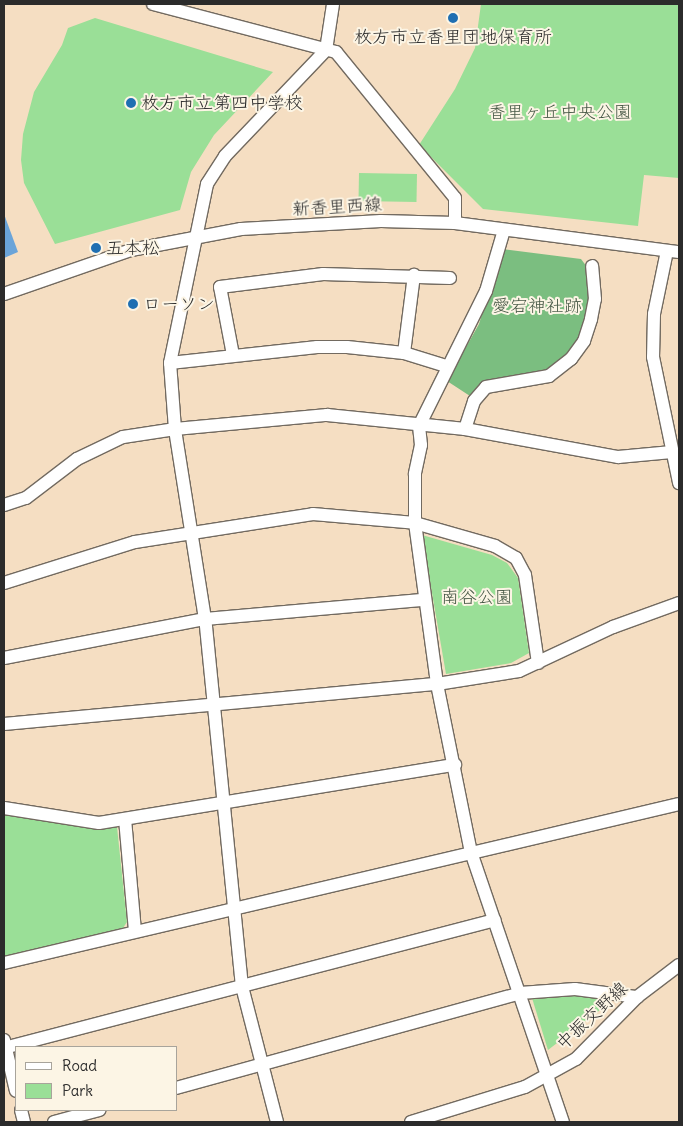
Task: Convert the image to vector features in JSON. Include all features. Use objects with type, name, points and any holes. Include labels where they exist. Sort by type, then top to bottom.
[{"type":"street","points":[[153,4],[336,52],[456,198],[455,223]]},
{"type":"street","points":[[277,1122],[260,1065],[242,987],[205,619],[175,429],[170,363],[194,235],[207,184],[226,156],[326,50],[333,4]]},
{"type":"street","name":"新香里西線","points":[[4,294],[132,250],[194,235],[241,229],[372,222],[455,223],[673,252]]},
{"type":"street","points":[[504,230],[486,291],[446,366],[419,426],[421,444],[415,474],[415,523],[424,600],[437,684],[455,765],[471,852],[563,1122]]},
{"type":"street","points":[[673,252],[654,314],[654,357],[679,483]]},
{"type":"street","points":[[465,429],[474,401],[486,387],[549,376],[571,359],[584,341],[591,320],[595,299],[592,266]]},
{"type":"street","points":[[233,355],[220,287],[323,274],[414,275],[450,278]]},
{"type":"street","points":[[404,353],[414,275]]},
{"type":"street","points":[[170,363],[317,347],[404,353],[446,366]]},
{"type":"street","points":[[4,505],[26,498],[77,459],[123,437],[175,429],[327,415],[419,426],[465,429],[618,457],[672,452]]},
{"type":"street","points":[[4,583],[135,542],[313,514],[415,523],[495,546],[516,558],[525,575],[538,662]]},
{"type":"street","points":[[4,658],[205,619],[424,600]]},
{"type":"street","points":[[4,724],[437,684],[519,672],[613,627],[679,603]]},
{"type":"street","points":[[4,808],[99,823],[225,804],[455,765]]},
{"type":"street","points":[[4,963],[234,907],[679,804]]},
{"type":"street","points":[[125,819],[135,931]]},
{"type":"street","points":[[15,1087],[4,1046],[242,987],[495,920]]},
{"type":"street","name":"中振交野線","points":[[412,1122],[525,1088],[576,1059],[637,997],[679,965]]},
{"type":"street","points":[[178,1087],[520,993],[575,989],[637,997]]},
{"type":"street","points":[[54,1122],[95,1111]]},
{"type":"green space","name":"香里ヶ丘中央公園","points":[[481,4],[679,4],[679,178],[644,175],[638,226],[483,209],[419,145],[455,89],[475,48]]},
{"type":"green space","name":"枚方市立第四中学校","points":[[95,18],[273,72],[214,135],[191,172],[180,210],[55,244],[24,183],[21,160],[23,134],[34,92],[62,45],[68,28]]},
{"type":"green space","points":[[359,173],[417,174],[417,202],[359,201]]},
{"type":"green space","name":"愛宕神社跡","points":[[502,249],[581,259],[587,267],[590,299],[586,318],[579,338],[567,356],[547,371],[492,379],[483,382],[470,396],[447,381],[479,324]]},
{"type":"green space","name":"南谷公園","points":[[422,535],[492,555],[507,563],[518,578],[529,653],[511,663],[446,674]]},
{"type":"green space","points":[[4,815],[99,829],[117,827],[127,922],[123,928],[4,959]]},
{"type":"green space","points":[[603,996],[606,1003],[600,1010],[548,1050],[532,998]]},
{"type":"water","points":[[4,214],[18,252],[4,258]]},
{"type":"place","name":"枚方市立香里団地保育所","points":[[453,18]]},
{"type":"place","name":"枚方市立第四中学校","points":[[131,103]]},
{"type":"place","name":"五本松","points":[[96,248]]},
{"type":"place","name":"ローソン","points":[[133,304]]}]
